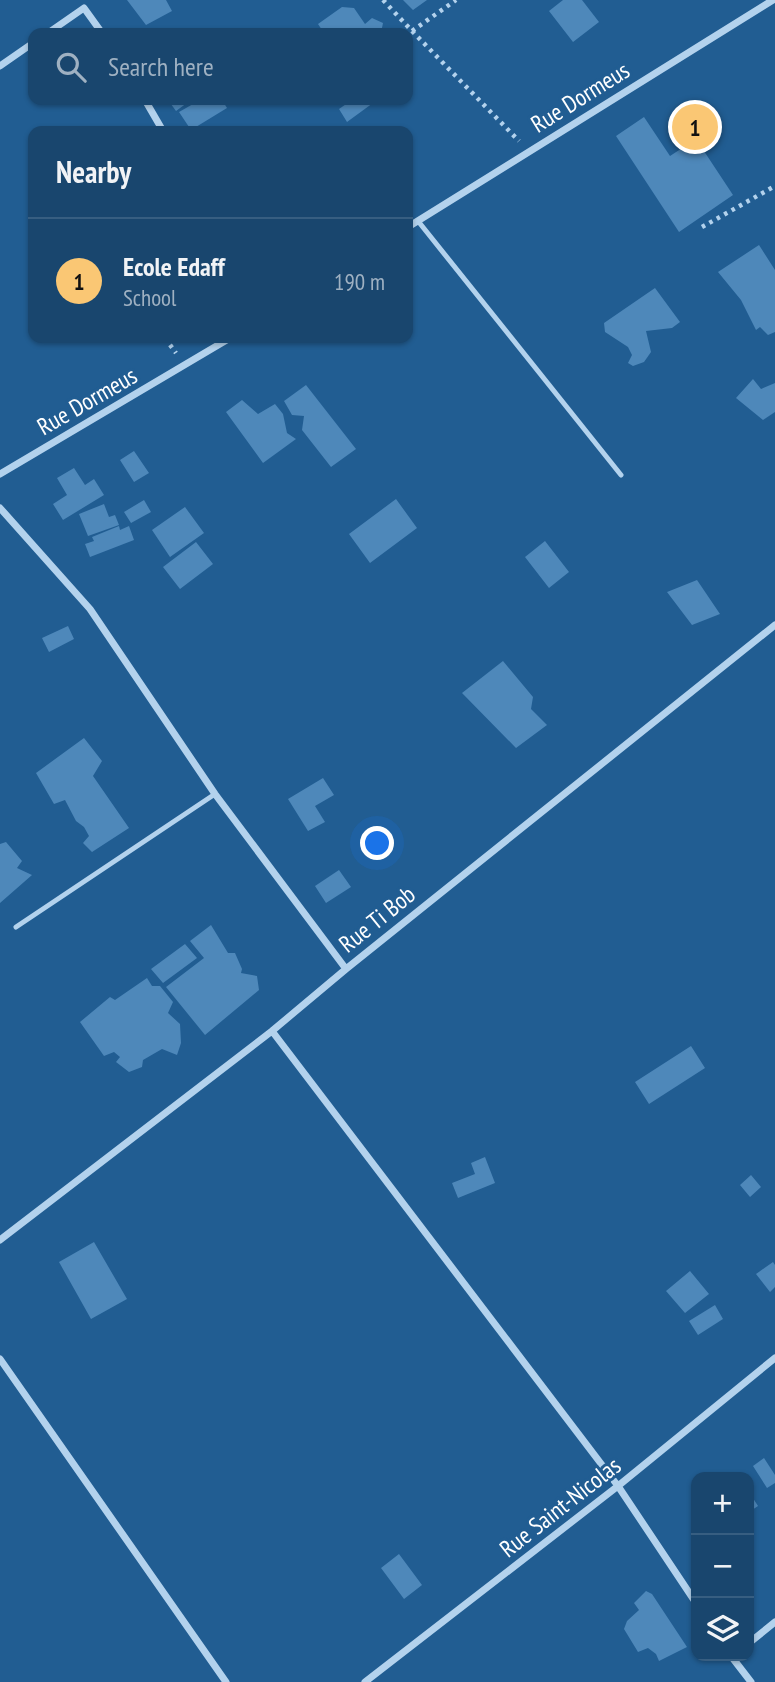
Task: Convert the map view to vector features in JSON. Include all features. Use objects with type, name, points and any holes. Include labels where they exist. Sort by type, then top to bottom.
[{"type":"street","name":"Rue Dormeus","points":[[413,224],[773,0]]},
{"type":"street","points":[[55,28],[84,8],[98,28]]},
{"type":"street","points":[[0,66],[28,46]]},
{"type":"street","points":[[148,105],[160,126]]},
{"type":"street","name":"Rue Dormeus","points":[[0,474],[222,343]]},
{"type":"street","points":[[0,508],[90,609],[215,794],[346,969]]},
{"type":"street","name":"Rue Ti Bob","points":[[0,1240],[272,1031],[775,625]]},
{"type":"street","points":[[272,1031],[618,1486],[693,1598]]},
{"type":"street","name":"Rue Saint-Nicolas","points":[[365,1682],[618,1486],[775,1358]]},
{"type":"street","points":[[0,1359],[226,1682]]},
{"type":"street","points":[[754,1639],[775,1622]]},
{"type":"street","points":[[736,1661],[751,1682]]},
{"type":"lane","points":[[418,221],[621,475]]},
{"type":"lane","points":[[16,927],[215,794]]},
{"type":"path","points":[[383,0],[409,28]]},
{"type":"path","points":[[413,30],[456,0]]},
{"type":"path","points":[[413,32],[529,152]]},
{"type":"path","points":[[702,227],[775,186]]},
{"type":"building","points":[[127,0],[166,0],[172,11],[146,25]]},
{"type":"building","points":[[403,0],[427,0],[413,10]]},
{"type":"building","points":[[563,0],[582,0],[599,22],[573,42],[549,11]]},
{"type":"building","points":[[342,7],[354,8],[365,24],[372,18],[383,23],[382,28],[321,28],[318,24]]},
{"type":"building","points":[[172,105],[184,105],[176,111]]},
{"type":"building","points":[[191,105],[225,105],[227,108],[198,126],[188,126],[179,112]]},
{"type":"building","points":[[345,105],[370,105],[347,122],[339,109]]},
{"type":"building","points":[[644,117],[670,156],[696,139],[733,195],[679,232],[616,136]]},
{"type":"building","points":[[759,245],[775,270],[775,332],[768,335],[760,327],[756,330],[741,300],[718,272]]},
{"type":"building","points":[[655,288],[680,322],[672,328],[646,331],[651,352],[644,362],[633,366],[628,363],[632,355],[628,347],[605,332],[604,323]]},
{"type":"building","points":[[753,379],[761,389],[775,383],[775,412],[763,420],[736,398]]},
{"type":"building","points":[[306,385],[356,449],[331,467],[302,430],[304,416],[292,415],[284,401]]},
{"type":"building","points":[[242,400],[258,414],[275,404],[283,414],[287,433],[296,439],[263,463],[226,412]]},
{"type":"building","points":[[134,451],[149,473],[134,482],[120,460]]},
{"type":"building","points":[[74,468],[85,485],[94,479],[104,495],[63,520],[53,504],[67,495],[57,478]]},
{"type":"building","points":[[396,499],[417,528],[370,563],[349,534]]},
{"type":"building","points":[[144,500],[151,512],[131,523],[124,512]]},
{"type":"building","points":[[104,504],[109,517],[115,515],[119,525],[88,536],[79,514]]},
{"type":"building","points":[[185,507],[204,533],[170,557],[152,530]]},
{"type":"building","points":[[119,526],[120,530],[129,526],[134,540],[90,557],[85,544],[94,541],[92,537]]},
{"type":"building","points":[[545,541],[569,572],[549,588],[525,557]]},
{"type":"building","points":[[196,542],[213,564],[180,589],[163,567]]},
{"type":"building","points":[[697,580],[720,614],[692,625],[667,592]]},
{"type":"building","points":[[68,626],[74,639],[49,652],[42,638]]},
{"type":"building","points":[[503,661],[533,697],[531,709],[547,725],[516,748],[462,693]]},
{"type":"building","points":[[84,738],[102,761],[93,776],[129,828],[92,852],[83,843],[89,836],[84,827],[76,821],[65,800],[54,804],[36,773]]},
{"type":"building","points":[[323,778],[334,795],[315,806],[325,822],[308,831],[288,799]]},
{"type":"building","points":[[6,842],[22,861],[17,868],[32,875],[0,903],[0,844]]},
{"type":"building","points":[[339,870],[351,887],[326,903],[315,886]]},
{"type":"building","points":[[211,925],[228,953],[235,953],[242,969],[241,973],[257,976],[259,990],[205,1035],[166,987],[204,958],[190,941]]},
{"type":"building","points":[[185,944],[197,958],[163,983],[151,969]]},
{"type":"building","points":[[147,978],[152,986],[160,986],[173,1002],[168,1013],[180,1024],[181,1043],[177,1055],[162,1049],[143,1060],[142,1067],[129,1072],[116,1062],[120,1057],[114,1052],[104,1056],[80,1022],[110,997],[115,1000]]},
{"type":"building","points":[[691,1046],[705,1068],[649,1104],[635,1082]]},
{"type":"building","points":[[485,1157],[495,1183],[458,1198],[452,1183],[475,1174],[471,1163]]},
{"type":"building","points":[[751,1175],[761,1187],[750,1197],[740,1185]]},
{"type":"building","points":[[94,1242],[127,1299],[91,1319],[59,1262]]},
{"type":"building","points":[[773,1262],[775,1287],[770,1292],[756,1274]]},
{"type":"building","points":[[690,1271],[709,1294],[685,1313],[666,1291]]},
{"type":"building","points":[[715,1305],[723,1319],[698,1335],[689,1321]]},
{"type":"building","points":[[764,1458],[775,1475],[775,1483],[767,1488],[753,1466]]},
{"type":"building","points":[[399,1554],[422,1585],[404,1599],[381,1568]]},
{"type":"building","points":[[646,1591],[652,1594],[687,1647],[659,1661],[656,1654],[648,1648],[638,1652],[624,1629],[627,1621],[639,1610],[634,1603]]},
{"type":"place","name":"Ecole Edaff","points":[[695,127]]}]
